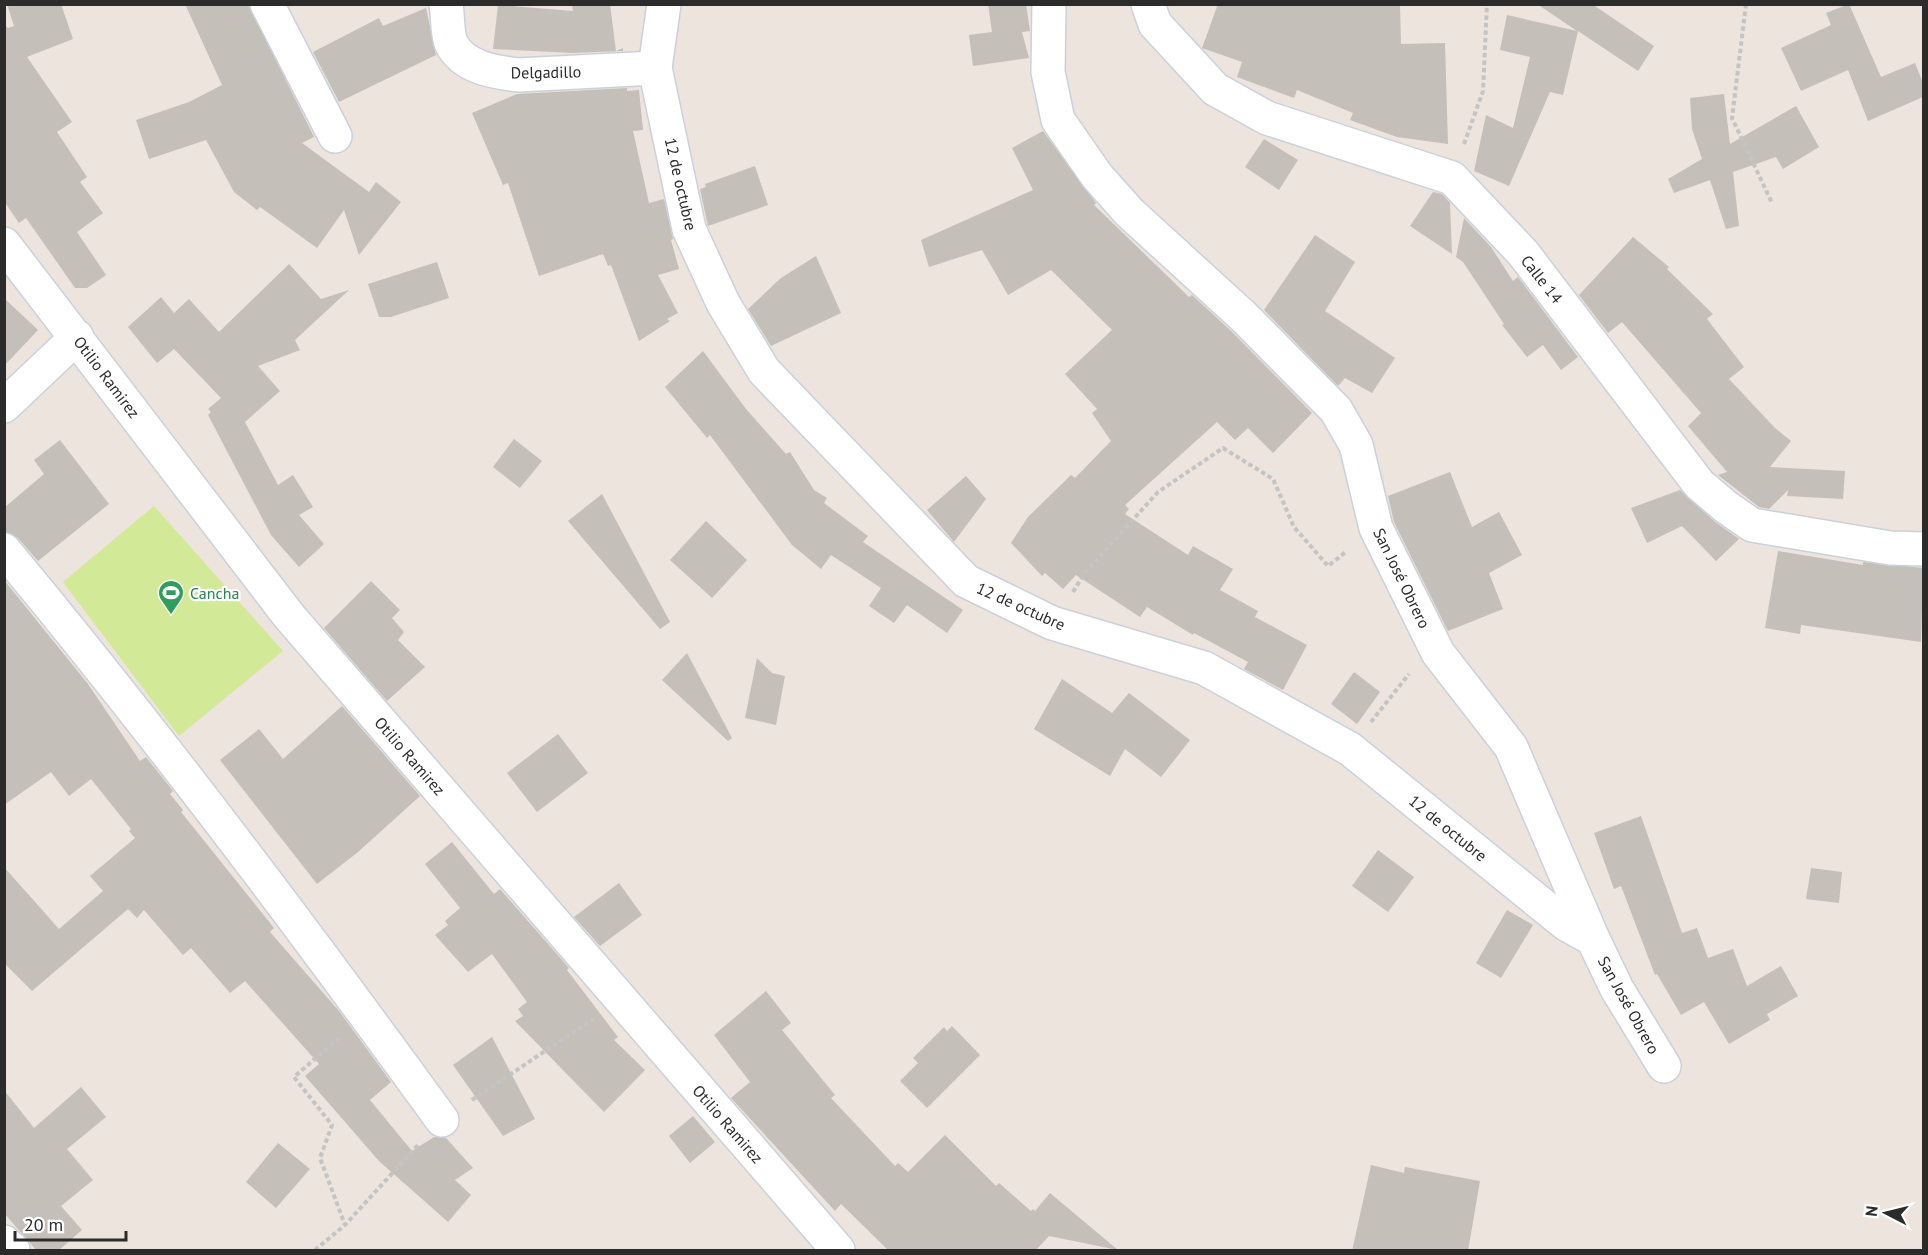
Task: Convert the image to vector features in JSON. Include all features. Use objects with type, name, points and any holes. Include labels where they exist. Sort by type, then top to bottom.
[{"type":"street","points":[[267,4],[335,136]]},
{"type":"street","name":"Delgadillo","points":[[446,4],[451,42],[463,59],[496,72],[518,75],[655,68]]},
{"type":"street","name":"12 de octubre","points":[[664,4],[655,68],[689,229],[723,303],[764,371],[966,581],[1052,623],[1204,668],[1350,749],[1566,924],[1593,939]]},
{"type":"street","name":"San José Obrero","points":[[1049,4],[1048,72],[1058,120],[1097,176],[1129,212],[1244,317],[1336,410],[1356,445],[1376,528],[1438,652],[1511,747],[1593,939],[1617,989],[1664,1066]]},
{"type":"street","name":"Calle 14","points":[[1148,4],[1155,24],[1215,89],[1268,118],[1452,178],[1523,253],[1699,484],[1726,507],[1752,525],[1890,548],[1923,549]]},
{"type":"street","name":"Otilio Ramirez","points":[[4,244],[289,616],[838,1251]]},
{"type":"street","points":[[4,406],[77,337]]},
{"type":"street","points":[[4,550],[89,653],[358,1005],[442,1120]]},
{"type":"street","points":[[4,1242],[13,1251]]},
{"type":"path","points":[[1452,178],[1483,91],[1487,4]]},
{"type":"path","points":[[1746,4],[1732,118],[1772,203]]},
{"type":"path","points":[[1052,623],[1084,574],[1158,492],[1223,448],[1273,479],[1294,527],[1328,566],[1376,528]]},
{"type":"path","points":[[1350,749],[1415,666],[1438,652]]},
{"type":"path","points":[[345,1225],[320,1158],[332,1125],[294,1077],[357,1023],[358,1005]]},
{"type":"green space","name":"Cancha","points":[[154,506],[283,651],[179,736],[63,582]]},
{"type":"building","points":[[7,4],[61,4],[73,39],[27,57],[72,122],[57,132],[87,177],[80,182],[103,213],[77,232],[106,275],[87,288],[75,288],[26,218],[19,223],[4,201],[4,24],[8,28],[14,26]]},
{"type":"building","points":[[185,4],[248,4],[314,137],[302,143],[369,192],[376,182],[401,202],[359,255],[344,210],[317,248],[260,207],[257,210],[234,192],[206,140],[149,159],[136,120],[189,102],[222,85]]},
{"type":"building","points":[[572,4],[610,4],[616,51],[623,48],[623,51],[573,53],[493,49],[498,5],[573,11]]},
{"type":"building","points":[[988,4],[1026,4],[1030,31],[1022,32],[1029,58],[973,66],[969,35],[992,32]]},
{"type":"building","points":[[1218,4],[1400,4],[1401,44],[1445,43],[1448,144],[1397,137],[1350,120],[1353,113],[1297,90],[1294,98],[1237,77],[1242,62],[1202,48]]},
{"type":"building","points":[[1537,4],[1592,4],[1654,46],[1638,71],[1578,31],[1563,95],[1550,92],[1509,186],[1474,171],[1486,115],[1513,128],[1530,57],[1500,50],[1507,15],[1577,31]]},
{"type":"building","points":[[1849,4],[1881,77],[1915,63],[1923,83],[1923,97],[1868,121],[1848,70],[1801,91],[1781,48],[1831,25],[1826,13]]},
{"type":"building","points":[[426,8],[436,55],[339,102],[313,52],[379,18],[383,26]]},
{"type":"building","points":[[627,88],[627,91],[639,90],[643,130],[633,131],[649,203],[664,199],[679,269],[658,275],[678,313],[667,319],[670,321],[639,341],[611,265],[608,266],[603,254],[539,276],[508,183],[503,185],[472,113],[517,94]]},
{"type":"building","points":[[1724,94],[1730,144],[1796,106],[1819,147],[1783,169],[1776,157],[1733,172],[1739,226],[1726,229],[1710,180],[1674,193],[1668,179],[1702,159],[1692,129],[1690,98]]},
{"type":"building","points":[[1043,131],[1096,203],[1094,205],[1189,297],[1192,295],[1231,331],[1312,413],[1273,453],[1248,428],[1235,440],[1217,422],[1125,505],[1129,509],[1125,514],[1188,555],[1193,546],[1233,569],[1220,590],[1258,611],[1255,617],[1307,645],[1283,690],[1244,669],[1248,662],[1194,633],[1193,635],[1147,607],[1140,617],[1076,575],[1063,589],[1045,573],[1042,576],[1011,543],[1028,517],[1071,475],[1075,478],[1111,441],[1092,413],[1097,409],[1065,374],[1112,330],[1051,270],[1008,295],[982,250],[929,267],[921,240],[1033,190],[1012,148]]},
{"type":"building","points":[[1264,139],[1298,160],[1279,190],[1245,167]]},
{"type":"building","points":[[755,166],[768,205],[708,226],[700,189],[706,187],[705,184]]},
{"type":"building","points":[[1433,192],[1442,194],[1450,203],[1452,254],[1410,226]]},
{"type":"building","points":[[1464,218],[1491,247],[1513,281],[1518,277],[1578,357],[1561,370],[1543,345],[1527,357],[1502,325],[1504,324],[1463,262],[1456,257]]},
{"type":"building","points":[[1315,235],[1355,262],[1325,311],[1395,358],[1372,393],[1345,378],[1338,386],[1264,310]]},
{"type":"building","points":[[1633,237],[1669,267],[1667,269],[1713,314],[1707,319],[1744,367],[1729,379],[1775,428],[1791,441],[1770,467],[1845,471],[1843,499],[1787,496],[1788,490],[1769,509],[1759,507],[1718,475],[1727,472],[1688,426],[1701,413],[1622,322],[1608,333],[1579,295]]},
{"type":"building","points":[[816,256],[841,313],[771,346],[748,309],[781,278]]},
{"type":"building","points":[[437,262],[449,298],[391,317],[379,317],[368,284]]},
{"type":"building","points":[[289,264],[321,299],[349,290],[295,340],[300,350],[258,366],[280,391],[245,422],[278,485],[293,475],[313,507],[299,515],[324,544],[299,567],[271,535],[208,415],[211,412],[208,409],[221,398],[174,349],[157,363],[128,327],[161,297],[174,313],[189,299],[219,332]]},
{"type":"building","points":[[4,298],[38,330],[4,366]]},
{"type":"building","points":[[703,351],[746,409],[786,454],[790,452],[814,490],[827,498],[824,503],[868,536],[863,542],[963,610],[947,633],[907,605],[894,623],[869,606],[881,588],[831,555],[821,569],[792,545],[710,435],[707,438],[665,387]]},
{"type":"building","points":[[514,439],[542,461],[520,488],[493,467]]},
{"type":"building","points":[[60,440],[109,504],[38,561],[18,538],[4,532],[4,508],[44,474],[34,460]]},
{"type":"building","points":[[1450,472],[1472,527],[1499,512],[1522,555],[1489,573],[1503,609],[1448,631],[1394,522],[1388,496]]},
{"type":"building","points":[[966,476],[986,499],[954,542],[927,510]]},
{"type":"building","points":[[1680,490],[1714,521],[1739,539],[1716,561],[1682,526],[1647,543],[1631,508]]},
{"type":"building","points":[[602,494],[670,622],[660,629],[568,521]]},
{"type":"building","points":[[706,521],[747,560],[712,598],[670,560]]},
{"type":"building","points":[[1778,551],[1863,565],[1863,562],[1923,568],[1921,642],[1801,625],[1800,634],[1765,628]]},
{"type":"building","points":[[4,580],[88,684],[140,761],[146,757],[173,791],[170,794],[183,810],[181,812],[274,928],[270,932],[339,1011],[391,1082],[370,1100],[412,1151],[434,1137],[446,1138],[473,1168],[455,1180],[471,1195],[448,1222],[379,1161],[305,1076],[319,1064],[245,981],[230,993],[191,948],[183,955],[144,910],[137,918],[128,909],[32,991],[4,963],[4,867],[59,929],[103,891],[90,876],[135,838],[129,831],[131,829],[91,779],[69,796],[51,772],[4,805]]},
{"type":"building","points":[[371,581],[400,610],[392,618],[404,632],[398,640],[425,667],[387,701],[324,628]]},
{"type":"building","points":[[687,653],[732,738],[728,741],[662,680]]},
{"type":"building","points":[[757,658],[772,673],[785,676],[776,725],[745,718]]},
{"type":"building","points":[[1354,672],[1380,692],[1357,724],[1331,704]]},
{"type":"building","points":[[1062,679],[1112,713],[1129,693],[1190,740],[1161,777],[1125,749],[1110,776],[1034,729]]},
{"type":"building","points":[[342,706],[420,796],[358,852],[317,884],[220,760],[259,729],[283,759]]},
{"type":"building","points":[[558,734],[588,773],[537,812],[507,773]]},
{"type":"building","points":[[1641,816],[1682,933],[1697,928],[1708,958],[1733,949],[1747,986],[1781,966],[1798,996],[1767,1014],[1770,1020],[1729,1044],[1704,1002],[1681,1015],[1657,974],[1655,975],[1621,886],[1614,889],[1594,833]]},
{"type":"building","points":[[452,842],[494,894],[500,889],[569,968],[567,970],[618,1037],[614,1040],[645,1070],[604,1112],[515,1021],[523,1016],[518,1009],[527,1002],[492,954],[468,972],[435,935],[448,925],[445,921],[460,908],[425,864]]},
{"type":"building","points":[[1378,850],[1414,877],[1388,912],[1352,886]]},
{"type":"building","points":[[1811,868],[1842,872],[1839,903],[1806,899]]},
{"type":"building","points":[[619,883],[642,915],[600,946],[574,917]]},
{"type":"building","points":[[1507,910],[1533,925],[1501,978],[1476,963]]},
{"type":"building","points":[[766,991],[791,1023],[782,1030],[835,1095],[831,1098],[895,1166],[898,1163],[908,1172],[945,1135],[996,1186],[999,1183],[1031,1211],[1033,1209],[1035,1211],[1050,1193],[1118,1250],[1049,1236],[1035,1251],[889,1251],[841,1204],[835,1211],[731,1098],[750,1082],[714,1035]]},
{"type":"building","points":[[952,1026],[980,1055],[927,1108],[900,1081],[918,1063],[913,1058],[944,1027],[947,1031]]},
{"type":"building","points":[[492,1037],[535,1119],[503,1136],[453,1065]]},
{"type":"building","points":[[81,1087],[106,1117],[67,1149],[93,1180],[61,1206],[82,1230],[58,1251],[37,1251],[4,1213],[4,1090],[34,1128]]},
{"type":"building","points":[[693,1116],[715,1142],[690,1163],[669,1136]]},
{"type":"building","points":[[278,1143],[310,1169],[276,1208],[246,1182]]},
{"type":"building","points":[[1371,1165],[1404,1173],[1405,1167],[1480,1181],[1468,1251],[1352,1251]]},
{"type":"place","name":"Cancha","points":[[171,616]]}]
